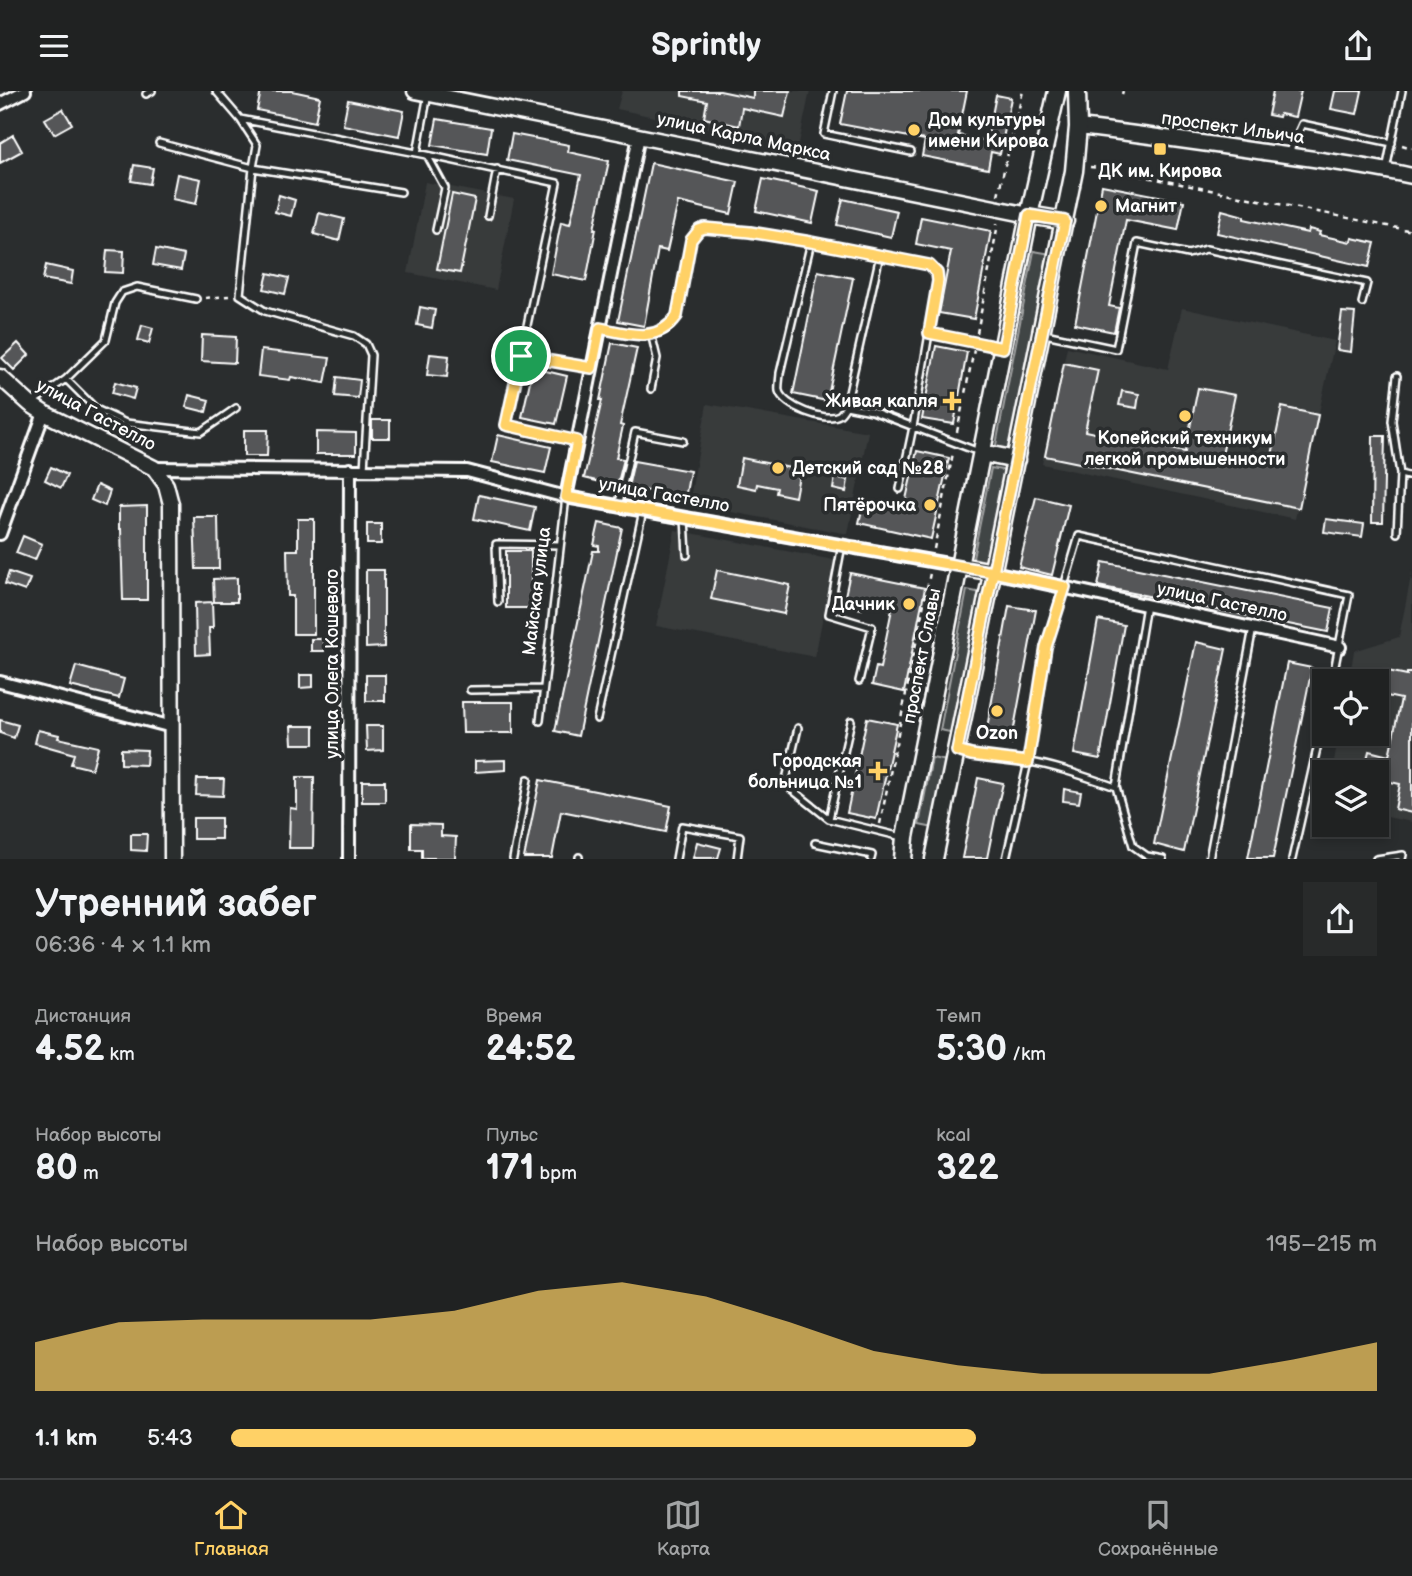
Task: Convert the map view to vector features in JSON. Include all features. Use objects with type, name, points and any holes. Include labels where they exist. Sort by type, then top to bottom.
[{"type":"main road","name":"проспект Славы","points":[[903,859],[905,837],[1029,215],[1057,91]]},
{"type":"main road","points":[[934,859],[1065,221],[1074,171],[1078,127],[1077,91]]},
{"type":"main road","name":"проспект Ильича","points":[[1048,123],[1078,127]]},
{"type":"main road","name":"улица Карла Маркса","points":[[1029,215],[1065,221]]},
{"type":"main road","points":[[982,453],[1016,460]]},
{"type":"main road","name":"улица Гастелло","points":[[959,566],[993,572]]},
{"type":"street","points":[[0,104],[25,91]]},
{"type":"street","name":"улица Карла Маркса","points":[[422,92],[1029,215]]},
{"type":"street","name":"проспект Ильича","points":[[1078,127],[1288,155],[1412,176]]},
{"type":"street","name":"Майская улица","points":[[566,497],[639,136]]},
{"type":"street","name":"улица Гастелло","points":[[0,377],[44,413],[154,468],[467,471],[566,497],[959,566]]},
{"type":"street","points":[[0,534],[44,413]]},
{"type":"street","points":[[154,468],[166,485],[171,504],[172,859]]},
{"type":"street","name":"улица Олега Кошевого","points":[[349,469],[349,859]]},
{"type":"street","name":"улица Гастелло","points":[[993,572],[1340,647]]},
{"type":"street","points":[[0,682],[173,727]]},
{"type":"lane","points":[[216,91],[240,119],[257,145],[240,295],[265,311],[354,336],[366,344],[371,355],[364,469]]},
{"type":"lane","points":[[833,91],[824,134],[911,152]]},
{"type":"lane","points":[[1387,170],[1402,91]]},
{"type":"lane","points":[[417,153],[422,92]]},
{"type":"lane","points":[[240,119],[557,183],[506,425],[577,441]]},
{"type":"lane","points":[[1288,155],[1302,124],[1392,143]]},
{"type":"lane","points":[[159,142],[253,168],[401,192]]},
{"type":"lane","points":[[427,155],[445,188],[436,230]]},
{"type":"lane","points":[[488,216],[497,169]]},
{"type":"lane","points":[[600,328],[636,335],[662,331],[669,326],[677,316],[691,240],[699,230],[705,228],[811,242],[929,265],[935,269],[938,281],[900,489]]},
{"type":"lane","points":[[811,242],[780,373],[779,391],[786,402],[824,417],[837,417],[846,406],[880,255]]},
{"type":"lane","points":[[1042,334],[1116,349],[1137,243],[1188,254],[1206,250],[1367,283],[1362,303]]},
{"type":"lane","points":[[30,404],[66,379],[106,340],[115,303],[122,292],[137,287],[196,299]]},
{"type":"lane","points":[[651,389],[657,359],[652,333]]},
{"type":"lane","points":[[929,333],[1003,348]]},
{"type":"lane","points":[[521,356],[592,368]]},
{"type":"lane","points":[[1397,376],[1392,421],[1400,474],[1397,533]]},
{"type":"lane","points":[[66,379],[96,409],[126,423],[201,432],[236,408]]},
{"type":"lane","points":[[846,406],[872,411],[982,453]]},
{"type":"lane","points":[[618,507],[635,432],[682,441]]},
{"type":"lane","points":[[1400,474],[1412,477]]},
{"type":"lane","name":"Майская улица","points":[[540,721],[566,497]]},
{"type":"lane","points":[[597,719],[643,511]]},
{"type":"lane","points":[[685,518],[687,555]]},
{"type":"lane","points":[[1006,859],[1028,762],[1046,647],[1079,536],[1349,596],[1335,669]]},
{"type":"lane","points":[[498,602],[496,544],[561,545]]},
{"type":"lane","points":[[842,545],[829,614],[872,627],[859,681]]},
{"type":"lane","points":[[1146,605],[1116,787],[1133,846],[1147,856],[1163,859]]},
{"type":"lane","points":[[1209,859],[1253,628]]},
{"type":"lane","points":[[470,690],[543,689]]},
{"type":"lane","points":[[829,819],[851,721]]},
{"type":"lane","points":[[799,728],[785,784],[829,819],[905,837]]},
{"type":"lane","points":[[1292,859],[1318,746]]},
{"type":"lane","points":[[957,751],[1028,762],[1082,775],[1116,787]]},
{"type":"lane","points":[[513,859],[528,779]]},
{"type":"lane","points":[[676,859],[682,825],[740,837],[737,859]]},
{"type":"lane","points":[[815,843],[872,855],[871,859]]},
{"type":"lane","points":[[1376,859],[1403,857],[1412,851]]},
{"type":"path","points":[[878,830],[998,229],[995,208],[1023,91]]},
{"type":"path","points":[[1107,169],[1412,231]]},
{"type":"path","points":[[196,299],[240,295]]},
{"type":"shaded area","points":[[622,91],[810,91],[798,148],[617,109]]},
{"type":"shaded area","points":[[425,182],[514,199],[496,290],[408,273]]},
{"type":"shaded area","points":[[1034,251],[1051,254],[1012,453],[995,450]]},
{"type":"shaded area","name":"Копейский техникум легкой промышенности","points":[[1182,308],[1335,341],[1295,519],[1042,464],[1067,347],[1168,369]]},
{"type":"shaded area","name":"Детский сад №28","points":[[707,404],[868,432],[848,534],[689,504]]},
{"type":"shaded area","points":[[991,468],[1007,471],[989,562],[973,558]]},
{"type":"shaded area","points":[[675,530],[834,560],[815,657],[656,626]]},
{"type":"shaded area","points":[[1412,571],[1412,822],[1389,817],[1389,760],[1334,760],[1337,746],[1389,746],[1389,669],[1351,669],[1354,651],[1399,637]]},
{"type":"shaded area","points":[[967,590],[982,593],[955,733],[940,730]]},
{"type":"shaded area","points":[[932,758],[947,761],[934,828],[919,825]]},
{"type":"building","points":[[261,91],[292,91],[320,97],[315,122],[257,110]]},
{"type":"building","points":[[682,91],[720,91],[753,98],[753,91],[790,91],[784,117],[742,108],[739,126],[704,118],[707,101],[682,96]]},
{"type":"building","name":"Дом культуры имени Кирова","points":[[847,91],[967,91],[958,135],[987,141],[996,95],[1011,98],[1000,154],[991,152],[988,169],[922,156],[925,140],[840,124]]},
{"type":"building","points":[[1273,91],[1301,91],[1295,117],[1268,115]]},
{"type":"building","points":[[1335,91],[1362,91],[1357,114],[1331,109]]},
{"type":"building","points":[[348,100],[404,111],[399,136],[343,125]]},
{"type":"building","points":[[63,109],[72,124],[54,134],[45,119]]},
{"type":"building","points":[[437,119],[491,128],[487,154],[432,145]]},
{"type":"building","points":[[512,134],[569,145],[568,152],[609,161],[586,281],[551,274],[561,222],[570,224],[581,175],[507,160]]},
{"type":"building","points":[[13,135],[22,151],[0,163],[0,143]]},
{"type":"building","points":[[651,163],[738,182],[731,214],[678,202],[667,251],[658,249],[644,326],[618,321]]},
{"type":"building","points":[[134,165],[153,168],[150,184],[131,181]]},
{"type":"building","points":[[177,174],[201,179],[196,204],[172,199]]},
{"type":"building","points":[[763,179],[819,191],[812,223],[756,211]]},
{"type":"building","points":[[1102,185],[1184,201],[1178,230],[1126,220],[1109,306],[1119,308],[1114,332],[1075,324]]},
{"type":"building","points":[[452,194],[475,199],[460,273],[437,269]]},
{"type":"building","points":[[279,195],[295,200],[291,216],[275,212]]},
{"type":"building","points":[[843,199],[897,211],[891,237],[837,225]]},
{"type":"building","points":[[1222,210],[1244,216],[1244,219],[1308,233],[1309,229],[1320,232],[1319,235],[1351,242],[1352,238],[1375,243],[1369,267],[1217,233]]},
{"type":"building","points":[[319,213],[344,219],[339,241],[314,234]]},
{"type":"building","points":[[921,217],[991,231],[974,319],[939,313],[951,251],[916,244]]},
{"type":"building","points":[[156,249],[184,255],[181,270],[153,265]]},
{"type":"building","points":[[107,250],[124,251],[123,273],[105,272]]},
{"type":"building","points":[[46,265],[73,271],[71,284],[43,279]]},
{"type":"building","points":[[818,271],[853,278],[827,401],[793,394]]},
{"type":"building","points":[[268,273],[289,278],[285,294],[264,289]]},
{"type":"building","points":[[420,307],[435,310],[432,328],[417,325]]},
{"type":"building","points":[[1342,312],[1355,313],[1351,352],[1337,350]]},
{"type":"building","points":[[142,325],[153,328],[149,343],[138,340]]},
{"type":"building","points":[[202,335],[236,337],[235,363],[201,361]]},
{"type":"building","points":[[18,343],[29,355],[14,370],[2,358]]},
{"type":"building","points":[[612,343],[637,348],[620,425],[623,426],[616,458],[624,459],[617,486],[584,478]]},
{"type":"building","points":[[936,346],[967,352],[954,424],[922,419]]},
{"type":"building","points":[[261,350],[330,358],[325,383],[291,377],[290,380],[258,376]]},
{"type":"building","points":[[430,354],[449,356],[447,377],[427,375]]},
{"type":"building","points":[[1064,363],[1098,370],[1085,431],[1185,452],[1198,388],[1235,395],[1222,455],[1270,465],[1282,407],[1318,415],[1299,508],[1045,456]]},
{"type":"building","points":[[533,368],[567,376],[556,424],[522,417]]},
{"type":"building","points":[[337,377],[360,380],[358,398],[335,396]]},
{"type":"building","points":[[115,382],[136,388],[133,399],[112,393]]},
{"type":"building","points":[[1122,391],[1139,394],[1137,408],[1119,405]]},
{"type":"building","points":[[189,395],[209,400],[206,412],[186,407]]},
{"type":"building","points":[[372,420],[390,420],[390,438],[372,438]]},
{"type":"building","points":[[244,430],[268,430],[267,456],[244,456]]},
{"type":"building","points":[[316,432],[356,433],[356,454],[316,454]]},
{"type":"building","points":[[498,435],[551,447],[545,473],[492,462]]},
{"type":"building","points":[[1373,436],[1385,436],[1383,522],[1372,522]]},
{"type":"building","points":[[917,451],[949,458],[931,539],[859,523],[864,500],[904,508]]},
{"type":"building","points":[[742,458],[800,470],[795,497],[776,493],[777,488],[757,484],[756,489],[737,485]]},
{"type":"building","points":[[634,461],[690,471],[685,498],[628,487]]},
{"type":"building","points":[[51,467],[67,475],[61,488],[45,480]]},
{"type":"building","points":[[835,477],[848,480],[846,492],[833,489]]},
{"type":"building","points":[[97,485],[110,491],[105,506],[91,500]]},
{"type":"building","points":[[479,495],[535,507],[530,531],[474,519]]},
{"type":"building","points":[[1036,497],[1069,505],[1052,575],[1019,567]]},
{"type":"building","points":[[147,506],[147,600],[123,600],[119,507]]},
{"type":"building","points":[[194,517],[218,517],[219,569],[196,569]]},
{"type":"building","points":[[298,519],[314,519],[314,634],[293,634],[293,596],[288,596],[287,550],[298,550]]},
{"type":"building","points":[[1326,519],[1364,524],[1362,537],[1324,532]]},
{"type":"building","points":[[599,523],[622,528],[578,736],[555,731],[593,551],[599,551],[599,546],[594,545]]},
{"type":"building","points":[[367,524],[381,524],[381,544],[367,544]]},
{"type":"building","points":[[23,536],[42,544],[35,560],[16,553]]},
{"type":"building","points":[[506,551],[531,551],[531,608],[506,608]]},
{"type":"building","points":[[1103,562],[1333,608],[1328,632],[1098,586]]},
{"type":"building","points":[[366,570],[384,570],[384,647],[366,648]]},
{"type":"building","points":[[717,570],[790,585],[784,614],[711,599]]},
{"type":"building","points":[[9,572],[30,579],[25,591],[5,584]]},
{"type":"building","points":[[850,573],[925,588],[904,692],[872,685],[876,667],[880,668],[892,609],[863,603],[862,609],[843,605]]},
{"type":"building","points":[[237,578],[237,602],[214,602],[213,579]]},
{"type":"building","points":[[212,602],[210,654],[196,655],[195,603]]},
{"type":"building","points":[[1009,606],[1036,610],[1011,744],[985,739]]},
{"type":"building","points":[[1098,620],[1124,625],[1100,759],[1074,754]]},
{"type":"building","points":[[311,639],[324,639],[324,651],[311,651]]},
{"type":"building","points":[[1196,642],[1226,649],[1184,852],[1154,844]]},
{"type":"building","points":[[1287,663],[1312,668],[1273,858],[1248,858]]},
{"type":"building","points":[[76,666],[124,679],[119,698],[70,686]]},
{"type":"building","points":[[1389,671],[1407,675],[1412,673],[1412,813],[1395,809],[1400,784],[1389,782],[1389,760],[1367,760],[1369,751],[1389,756],[1401,699],[1389,696]]},
{"type":"building","points":[[300,675],[313,675],[313,687],[300,688]]},
{"type":"building","points":[[366,675],[385,675],[385,701],[366,701]]},
{"type":"building","points":[[462,702],[513,702],[513,733],[463,733]]},
{"type":"building","points":[[867,718],[897,724],[876,819],[847,813]]},
{"type":"building","points":[[0,720],[18,725],[14,738],[0,733]]},
{"type":"building","points":[[291,726],[314,726],[314,744],[292,744]]},
{"type":"building","points":[[366,726],[383,726],[383,750],[367,751]]},
{"type":"building","points":[[38,730],[59,735],[58,738],[98,747],[92,769],[71,764],[74,754],[35,743]]},
{"type":"building","points":[[121,749],[147,750],[146,765],[121,764]]},
{"type":"building","points":[[506,760],[506,770],[475,772],[475,761]]},
{"type":"building","points":[[297,777],[314,777],[313,848],[289,848],[290,808],[297,809]]},
{"type":"building","points":[[978,778],[1003,783],[987,858],[962,858]]},
{"type":"building","points":[[197,779],[224,779],[223,796],[196,795]]},
{"type":"building","points":[[540,780],[671,806],[666,832],[561,811],[552,858],[524,858]]},
{"type":"building","points":[[362,781],[385,781],[385,802],[362,802]]},
{"type":"building","points":[[1064,789],[1081,792],[1079,803],[1063,801]]},
{"type":"building","points":[[193,818],[221,818],[221,839],[193,839]]},
{"type":"building","points":[[411,824],[441,825],[441,836],[456,837],[455,858],[422,858],[422,849],[411,849]]},
{"type":"building","points":[[131,834],[147,834],[146,851],[131,850]]},
{"type":"building","points":[[697,842],[721,848],[718,858],[693,858]]},
{"type":"place","name":"Дом культуры имени Кирова","points":[[914,130]]},
{"type":"place","name":"ДК им. Кирова","points":[[1160,149]]},
{"type":"place","name":"Магнит","points":[[1101,206]]},
{"type":"place","name":"Живая капля","points":[[952,401]]},
{"type":"place","name":"Копейский техникум легкой промышенности","points":[[1185,416]]},
{"type":"place","name":"Детский сад №28","points":[[778,468]]},
{"type":"place","name":"Пятёрочка","points":[[930,505]]},
{"type":"place","name":"Дачник","points":[[909,604]]},
{"type":"place","name":"Ozon","points":[[997,711]]},
{"type":"place","name":"Городская больница №1","points":[[878,771]]},
{"type":"route","points":[[521,356],[506,425],[577,441],[566,497],[993,572],[957,751],[1028,762],[1046,647],[1065,587],[993,572],[1065,221],[1029,215],[1003,348],[929,333],[938,281],[935,269],[929,265],[811,242],[705,228],[699,230],[691,240],[677,316],[662,331],[636,335],[600,328],[592,368],[521,356]]}]
